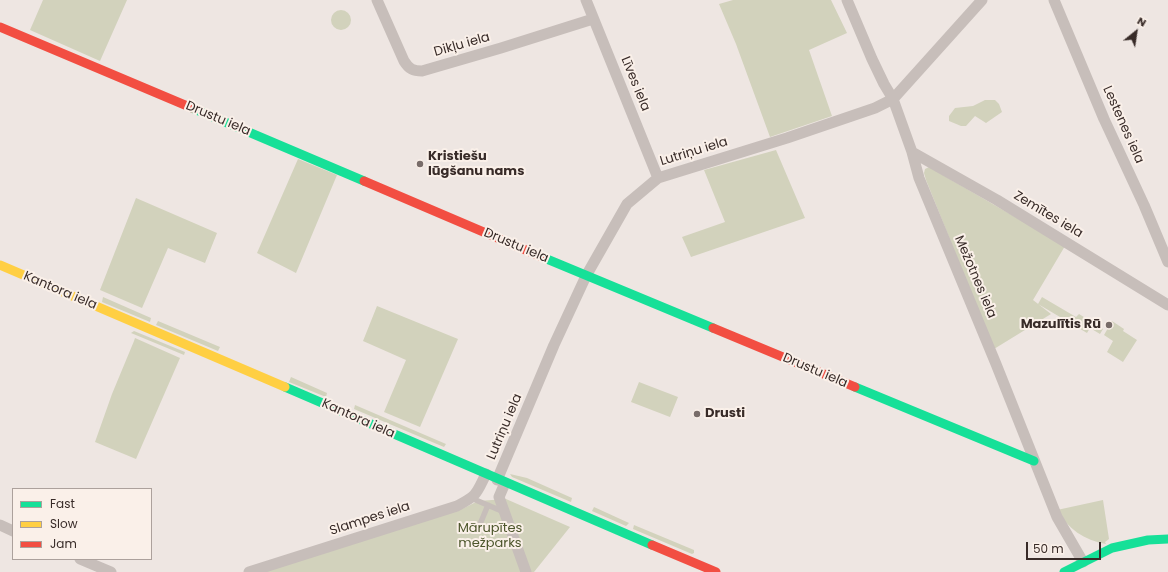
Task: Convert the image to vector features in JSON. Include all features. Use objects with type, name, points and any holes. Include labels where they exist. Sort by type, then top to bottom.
[{"type":"street","name":"Dikļu iela","points":[[378,0],[404,61],[408,67],[414,71],[422,71],[594,19]]},
{"type":"street","name":"Līves iela","points":[[586,0],[658,178]]},
{"type":"street","name":"Mežotnes iela","points":[[847,0],[872,59],[893,99],[920,178],[1057,517],[1083,562]]},
{"type":"street","name":"Lutriņu iela","points":[[526,572],[499,497],[501,481],[554,345],[586,276],[627,204],[658,178],[787,138],[875,108],[893,99],[982,0]]},
{"type":"street","name":"Lestenes iela","points":[[1054,0],[1104,119],[1144,205],[1168,262]]},
{"type":"street","name":"Drustu iela","points":[[0,27],[586,276],[1034,461]]},
{"type":"street","name":"Zemītes iela","points":[[912,152],[1004,204],[1168,305]]},
{"type":"street","name":"Kantora iela","points":[[0,265],[220,358],[501,481],[716,572]]},
{"type":"street","name":"Slampes iela","points":[[249,572],[457,506],[477,493],[486,474]]},
{"type":"street","points":[[0,525],[12,531]]},
{"type":"street","points":[[1064,572],[1112,548],[1148,540],[1168,539]]},
{"type":"street","points":[[82,560],[111,572]]},
{"type":"lane","points":[[471,498],[504,512]]},
{"type":"lane","points":[[478,529],[488,506]]},
{"type":"green space","points":[[43,0],[127,0],[100,61],[30,30]]},
{"type":"green space","points":[[733,0],[831,0],[847,33],[809,50],[832,116],[770,137],[736,44],[719,4]]},
{"type":"green space","points":[[341,10],[348,13],[351,20],[348,27],[341,30],[334,27],[331,20],[334,13]]},
{"type":"green space","points":[[985,100],[995,100],[999,104],[1002,112],[986,123],[975,116],[966,126],[961,126],[949,121],[949,116],[955,108],[973,106]]},
{"type":"green space","points":[[776,150],[805,218],[691,257],[682,237],[725,222],[704,170]]},
{"type":"green space","points":[[298,159],[337,175],[296,273],[257,253]]},
{"type":"green space","points":[[929,167],[1065,246],[1033,300],[1051,314],[994,349],[926,180],[924,173],[925,169]]},
{"type":"green space","points":[[136,198],[217,233],[205,263],[168,248],[142,308],[100,290]]},
{"type":"green space","points":[[103,297],[151,318],[150,322],[102,302]]},
{"type":"green space","points":[[1042,297],[1076,317],[1079,314],[1103,329],[1100,334],[1090,328],[1087,333],[1038,304]]},
{"type":"green space","points":[[377,306],[458,339],[420,427],[384,412],[406,360],[363,341]]},
{"type":"green space","points":[[158,321],[220,347],[218,351],[156,325]]},
{"type":"green space","points":[[1112,321],[1124,329],[1123,331],[1137,340],[1123,362],[1107,352],[1113,341],[1104,335]]},
{"type":"green space","points":[[134,331],[185,352],[184,355],[131,333]]},
{"type":"green space","points":[[135,338],[180,358],[136,459],[95,442],[112,394]]},
{"type":"green space","points":[[291,377],[327,393],[326,397],[289,382]]},
{"type":"green space","points":[[639,382],[678,397],[670,417],[631,402]]},
{"type":"green space","points":[[355,405],[446,444],[444,447],[354,409]]},
{"type":"green space","points":[[510,474],[527,478],[572,498],[571,502],[512,477]]},
{"type":"green space","name":"Mārupītes mežparks","points":[[506,499],[570,527],[534,572],[261,572],[464,508],[478,501]]},
{"type":"green space","points":[[1103,500],[1109,539],[1105,542],[1106,544],[1091,540],[1077,533],[1066,523],[1057,510]]},
{"type":"green space","points":[[594,507],[629,523],[626,526],[592,511]]},
{"type":"green space","points":[[634,525],[694,550],[694,553],[692,554],[633,529]]},
{"type":"traffic: fast","points":[[192,108],[364,181]]},
{"type":"traffic: fast","points":[[542,257],[713,328]]},
{"type":"traffic: fast","points":[[285,387],[652,545]]},
{"type":"traffic: fast","points":[[855,387],[1034,461]]},
{"type":"traffic: fast","points":[[1064,572],[1112,548],[1148,540],[1168,539]]},
{"type":"traffic: slow","points":[[0,265],[285,387]]},
{"type":"traffic: jam","points":[[0,27],[192,108]]},
{"type":"traffic: jam","points":[[364,181],[542,257]]},
{"type":"traffic: jam","points":[[713,328],[855,387]]},
{"type":"traffic: jam","points":[[652,545],[716,572]]},
{"type":"place","name":"Kristiešu lūgšanu nams","points":[[420,164]]},
{"type":"place","name":"Mazulītis Rū","points":[[1109,325]]},
{"type":"place","name":"Drusti","points":[[697,414]]}]
